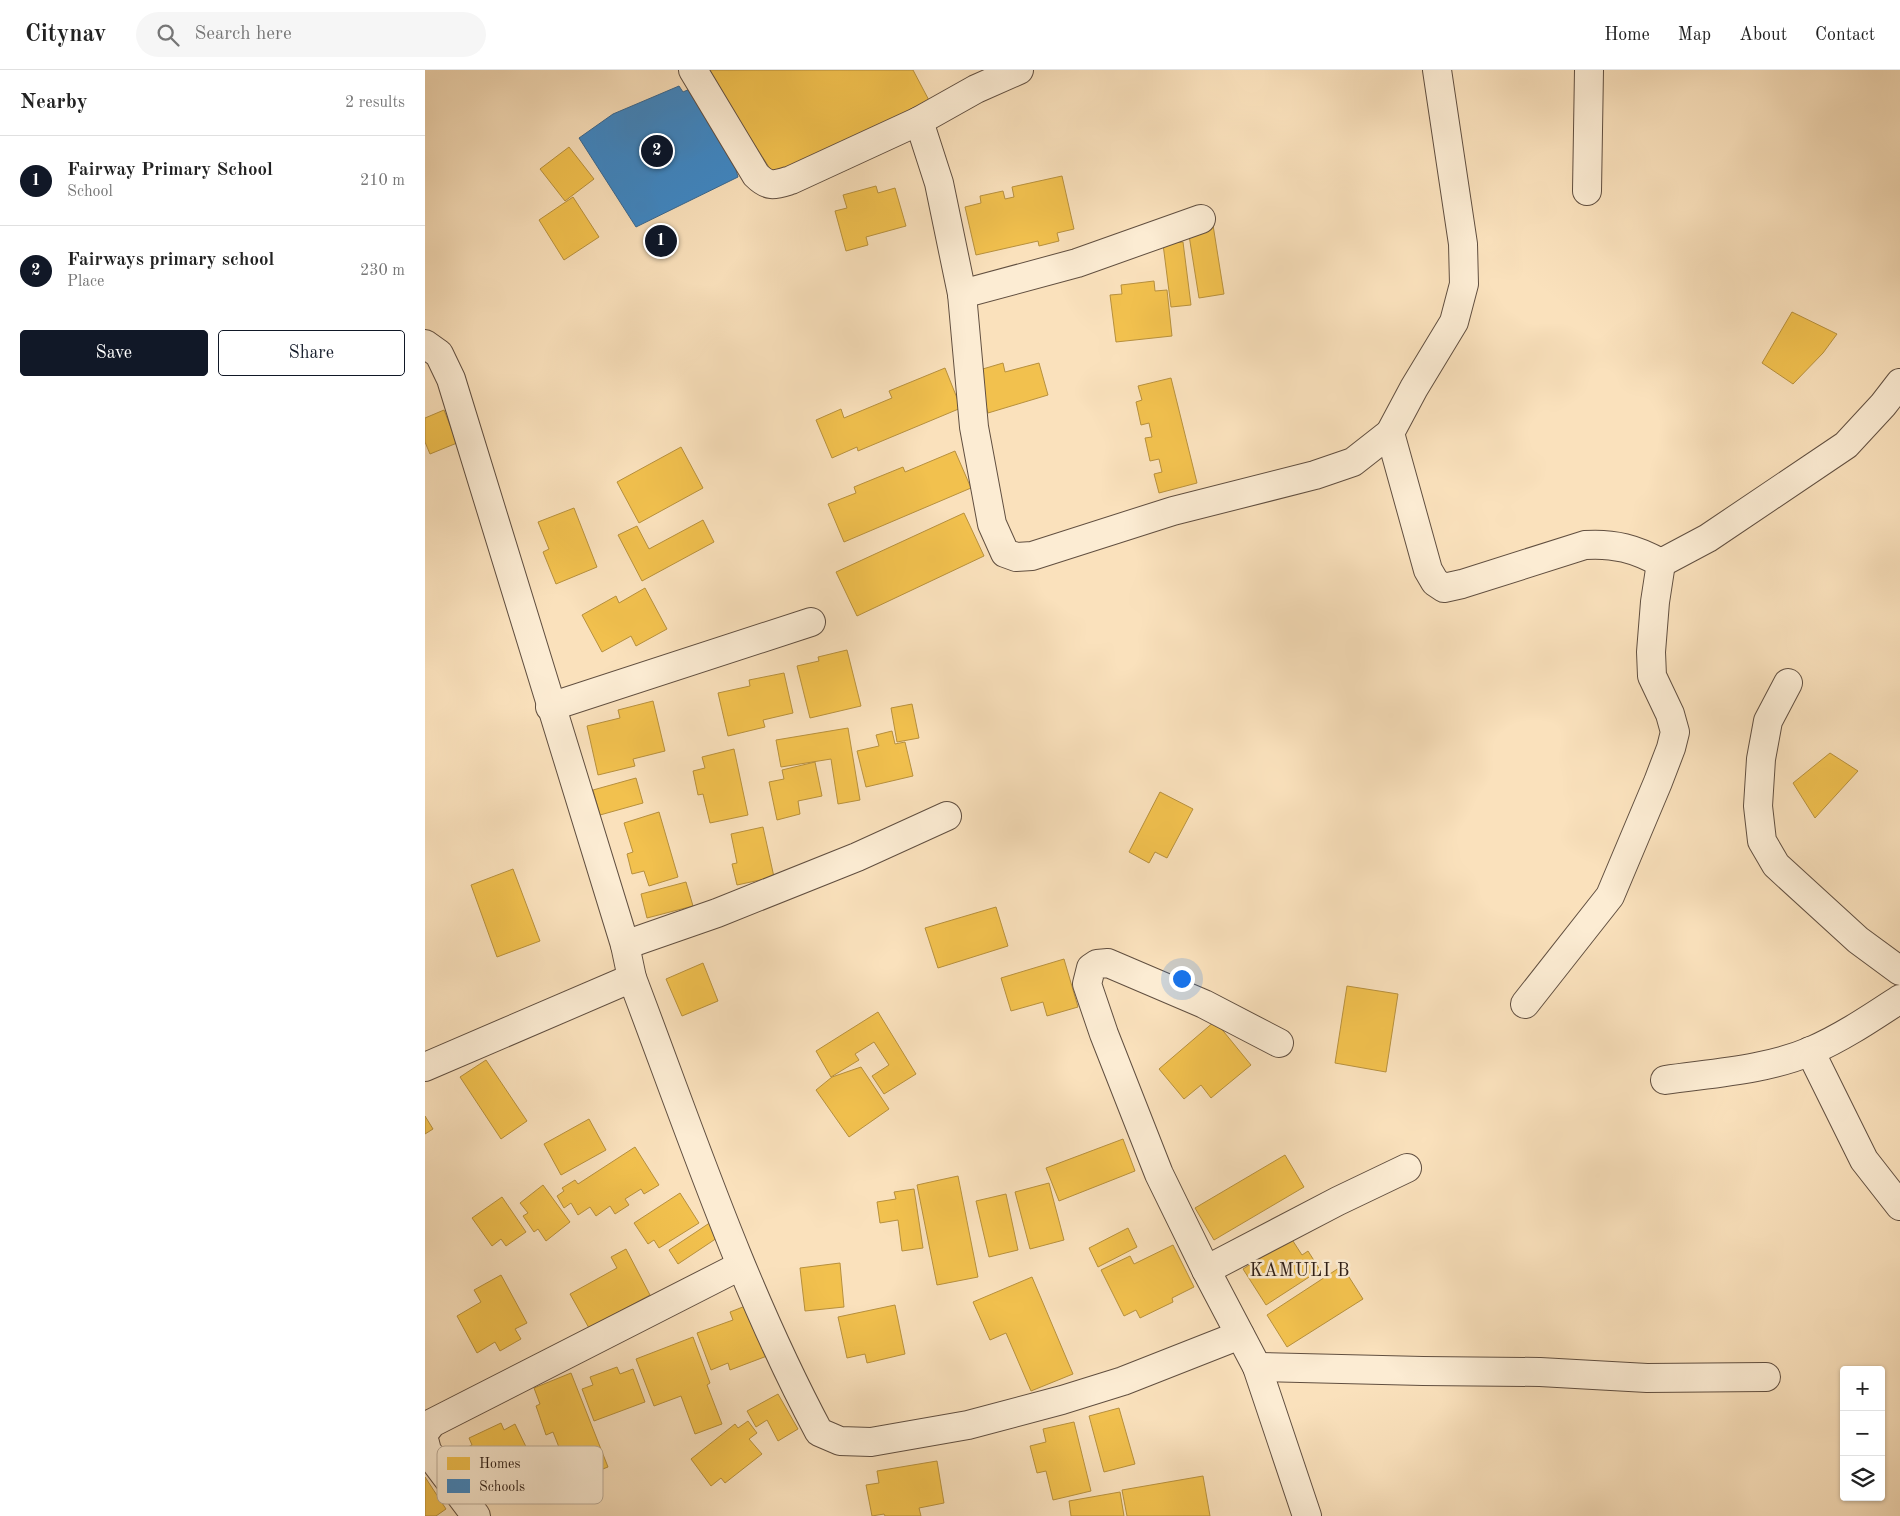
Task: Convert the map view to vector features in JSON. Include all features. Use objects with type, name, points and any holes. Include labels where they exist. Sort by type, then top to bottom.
[{"type":"street","points":[[693,70],[756,175],[764,183],[775,185],[791,180],[919,121],[976,89],[1019,70]]},
{"type":"street","points":[[919,121],[939,183],[962,294],[974,427],[992,524],[1005,553],[1016,557],[1032,556],[1173,511],[1315,475],[1353,462],[1391,433],[1414,388],[1454,322],[1464,284],[1463,244],[1437,70]]},
{"type":"street","points":[[1587,191],[1589,70]]},
{"type":"street","points":[[962,294],[1077,263],[1201,219]]},
{"type":"street","points":[[425,344],[439,354],[451,379],[550,707],[625,945],[632,978],[740,1266],[804,1404],[819,1432],[840,1441],[871,1442],[968,1425],[1062,1400],[1123,1381],[1241,1335]]},
{"type":"street","points":[[1661,563],[1708,538],[1846,445],[1883,405],[1900,383]]},
{"type":"street","points":[[1391,433],[1429,570],[1435,582],[1444,588],[1585,545],[1605,544],[1643,553],[1661,563]]},
{"type":"street","points":[[1525,1004],[1610,896],[1671,748],[1675,732],[1669,714],[1651,676],[1653,618],[1661,563]]},
{"type":"street","points":[[550,707],[811,622]]},
{"type":"street","points":[[1788,683],[1768,722],[1761,759],[1758,806],[1761,841],[1776,866],[1858,940],[1900,971]]},
{"type":"street","points":[[625,945],[717,913],[857,856],[947,816]]},
{"type":"street","points":[[1279,1043],[1204,1004],[1108,963],[1097,964],[1091,968],[1089,973],[1087,984],[1104,1034],[1159,1174],[1206,1270],[1257,1367],[1307,1516]]},
{"type":"street","points":[[425,1067],[632,978]]},
{"type":"street","points":[[1665,1080],[1766,1064],[1809,1051],[1853,1030],[1900,999]]},
{"type":"street","points":[[1809,1051],[1864,1160],[1900,1206]]},
{"type":"street","points":[[1206,1270],[1407,1168]]},
{"type":"street","points":[[425,1432],[432,1423],[740,1266]]},
{"type":"street","points":[[1257,1367],[1540,1372],[1647,1378],[1766,1377]]},
{"type":"street","points":[[425,1442],[427,1451],[437,1464]]},
{"type":"street","points":[[467,1504],[476,1516]]},
{"type":"building: Homes","points":[[707,70],[913,70],[932,106],[774,175]]},
{"type":"building: Homes","points":[[569,147],[594,179],[565,201],[540,169]]},
{"type":"building: Homes","points":[[1062,176],[1074,229],[1057,233],[1059,241],[1039,246],[1038,241],[976,255],[965,207],[981,203],[980,196],[1003,191],[1005,199],[1014,197],[1012,187]]},
{"type":"building: Homes","points":[[876,186],[878,193],[895,188],[906,226],[866,237],[868,245],[846,251],[835,211],[847,208],[843,195]]},
{"type":"building: Homes","points":[[573,197],[599,237],[564,260],[539,220]]},
{"type":"building: Homes","points":[[1213,225],[1224,294],[1199,298],[1188,229]]},
{"type":"building: Homes","points":[[1183,242],[1191,305],[1171,307],[1163,244]]},
{"type":"building: Homes","points":[[1154,281],[1155,291],[1167,290],[1172,336],[1116,342],[1110,295],[1122,294],[1121,285]]},
{"type":"building: Homes","points":[[1792,312],[1837,334],[1823,353],[1793,384],[1762,363]]},
{"type":"building: Homes","points":[[1003,363],[1005,372],[1039,363],[1048,395],[988,413],[976,371]]},
{"type":"building: Homes","points":[[945,368],[961,408],[858,451],[857,447],[832,458],[816,420],[841,409],[844,418],[892,398],[889,391]]},
{"type":"building: Homes","points":[[1171,378],[1197,483],[1159,493],[1154,474],[1162,472],[1159,459],[1150,461],[1145,438],[1152,437],[1149,423],[1141,425],[1136,402],[1142,400],[1138,386]]},
{"type":"building: Homes","points":[[444,410],[457,443],[430,454],[425,442],[425,418]]},
{"type":"building: Homes","points":[[681,447],[703,488],[639,523],[617,482]]},
{"type":"building: Homes","points":[[955,451],[971,488],[844,542],[828,504],[856,493],[854,487],[903,467],[905,472]]},
{"type":"building: Homes","points":[[574,508],[597,567],[556,584],[543,552],[549,549],[538,522]]},
{"type":"building: Homes","points":[[964,513],[984,556],[857,616],[836,572]]},
{"type":"building: Homes","points":[[703,520],[714,542],[642,581],[618,535],[637,526],[649,549]]},
{"type":"building: Homes","points":[[645,588],[667,629],[636,646],[631,636],[602,652],[582,615],[616,596],[619,603]]},
{"type":"building: Homes","points":[[847,650],[861,706],[810,718],[797,666],[819,661],[818,657]]},
{"type":"building: Homes","points":[[784,673],[793,713],[763,720],[765,727],[728,736],[718,693],[750,686],[749,680]]},
{"type":"building: Homes","points":[[653,701],[665,751],[633,759],[635,766],[598,775],[587,726],[620,718],[618,710]]},
{"type":"building: Homes","points":[[912,704],[919,738],[897,742],[891,708]]},
{"type":"building: Homes","points":[[848,728],[860,800],[838,804],[831,759],[781,767],[776,740]]},
{"type":"building: Homes","points":[[892,731],[895,744],[905,742],[913,776],[866,787],[857,751],[879,746],[876,735]]},
{"type":"building: Homes","points":[[734,749],[748,815],[710,823],[703,794],[698,795],[693,771],[705,768],[702,757]]},
{"type":"building: Homes","points":[[1830,753],[1858,771],[1815,818],[1793,783]]},
{"type":"building: Homes","points":[[815,762],[822,796],[798,801],[800,814],[777,820],[769,782],[784,779],[782,770]]},
{"type":"building: Homes","points":[[636,778],[643,803],[600,815],[593,790]]},
{"type":"building: Homes","points":[[1160,792],[1193,809],[1167,858],[1155,852],[1149,863],[1129,852]]},
{"type":"building: Homes","points":[[659,812],[678,877],[649,886],[644,871],[632,874],[627,854],[633,852],[624,823]]},
{"type":"building: Homes","points":[[763,827],[774,877],[737,885],[732,864],[737,863],[731,834]]},
{"type":"building: Homes","points":[[513,869],[540,941],[497,957],[471,885]]},
{"type":"building: Homes","points":[[686,882],[693,906],[647,918],[641,894]]},
{"type":"building: Homes","points":[[996,907],[1008,946],[938,968],[925,928]]},
{"type":"building: Homes","points":[[1064,959],[1078,1007],[1047,1016],[1043,1002],[1011,1011],[1001,978]]},
{"type":"building: Homes","points":[[703,963],[718,1001],[682,1016],[666,979]]},
{"type":"building: Homes","points":[[1347,986],[1398,994],[1386,1072],[1335,1063]]},
{"type":"building: Homes","points":[[878,1012],[916,1074],[884,1094],[872,1076],[889,1065],[874,1042],[855,1054],[859,1060],[831,1077],[816,1051]]},
{"type":"building: Homes","points":[[1215,1021],[1251,1065],[1211,1098],[1201,1085],[1184,1099],[1159,1069]]},
{"type":"building: Homes","points":[[486,1060],[527,1121],[501,1139],[460,1077]]},
{"type":"building: Homes","points":[[861,1067],[889,1109],[849,1137],[816,1090],[832,1077]]},
{"type":"building: Homes","points":[[425,1116],[433,1129],[425,1134]]},
{"type":"building: Homes","points":[[589,1119],[606,1150],[561,1175],[544,1144]]},
{"type":"building: Homes","points":[[1123,1139],[1135,1171],[1059,1201],[1046,1168]]},
{"type":"building: Homes","points":[[635,1147],[659,1185],[644,1194],[641,1189],[625,1199],[629,1205],[615,1214],[610,1206],[596,1216],[590,1207],[578,1215],[571,1203],[564,1208],[557,1196],[564,1191],[562,1188],[575,1180],[578,1184]]},
{"type":"building: Homes","points":[[1285,1155],[1304,1187],[1214,1240],[1195,1208]]},
{"type":"building: Homes","points":[[958,1176],[978,1277],[937,1285],[917,1185]]},
{"type":"building: Homes","points":[[1049,1183],[1064,1240],[1030,1249],[1015,1192]]},
{"type":"building: Homes","points":[[543,1185],[570,1222],[546,1241],[538,1229],[534,1232],[523,1216],[528,1213],[520,1203]]},
{"type":"building: Homes","points":[[914,1189],[923,1248],[902,1251],[898,1220],[880,1223],[877,1202],[896,1199],[894,1192]]},
{"type":"building: Homes","points":[[680,1193],[699,1223],[659,1248],[654,1240],[648,1244],[634,1223]]},
{"type":"building: Homes","points":[[1006,1194],[1018,1250],[989,1257],[976,1201]]},
{"type":"building: Homes","points":[[502,1197],[526,1232],[506,1246],[501,1239],[492,1246],[472,1218]]},
{"type":"building: Homes","points":[[714,1220],[723,1234],[678,1264],[669,1250]]},
{"type":"building: Homes","points":[[1128,1228],[1137,1247],[1098,1267],[1089,1248]]},
{"type":"building: Homes","points":[[1291,1238],[1302,1255],[1308,1251],[1320,1270],[1266,1305],[1243,1269]]},
{"type":"building: Homes","points":[[1173,1245],[1194,1287],[1172,1298],[1173,1302],[1140,1318],[1136,1310],[1124,1316],[1101,1270],[1130,1256],[1134,1264]]},
{"type":"building: Homes","points":[[626,1249],[650,1295],[589,1328],[570,1294],[617,1268],[611,1257]]},
{"type":"building: Homes","points":[[840,1263],[844,1307],[805,1311],[800,1268]]},
{"type":"building: Homes","points":[[1342,1266],[1363,1299],[1287,1347],[1267,1315]]},
{"type":"building: Homes","points":[[501,1275],[527,1323],[515,1329],[521,1339],[500,1351],[495,1342],[477,1353],[457,1316],[481,1302],[474,1290]]},
{"type":"building: Homes","points":[[1032,1277],[1073,1374],[1031,1391],[1006,1333],[990,1340],[973,1302]]},
{"type":"building: Homes","points":[[748,1305],[767,1356],[730,1370],[728,1363],[711,1370],[697,1333],[733,1320],[730,1312]]},
{"type":"building: Homes","points":[[895,1305],[905,1354],[867,1363],[865,1354],[847,1358],[838,1317]]},
{"type":"building: Homes","points":[[693,1337],[710,1383],[707,1385],[722,1424],[695,1434],[681,1396],[654,1406],[636,1359]]},
{"type":"building: Homes","points":[[617,1367],[620,1374],[633,1369],[645,1402],[594,1421],[582,1389],[593,1385],[590,1377]]},
{"type":"building: Homes","points":[[571,1373],[600,1446],[559,1446],[553,1432],[546,1435],[536,1406],[540,1404],[534,1388]]},
{"type":"building: Homes","points":[[778,1394],[798,1429],[778,1441],[767,1420],[756,1427],[747,1411]]},
{"type":"building: Homes","points":[[1119,1408],[1135,1464],[1104,1472],[1089,1416]]},
{"type":"building: Homes","points":[[748,1421],[757,1433],[749,1439],[762,1454],[725,1483],[721,1478],[711,1486],[691,1459],[735,1424],[738,1428]]},
{"type":"building: Homes","points":[[1074,1422],[1091,1491],[1053,1500],[1046,1471],[1037,1473],[1030,1446],[1046,1442],[1043,1429]]},
{"type":"building: Homes","points":[[501,1423],[504,1430],[515,1424],[526,1446],[470,1446],[472,1445],[469,1438]]},
{"type":"building: Homes","points":[[603,1454],[608,1467],[603,1469]]},
{"type":"building: Homes","points":[[937,1461],[944,1503],[919,1508],[921,1516],[885,1516],[884,1514],[872,1516],[866,1485],[879,1483],[877,1471]]},
{"type":"building: Homes","points":[[1203,1476],[1210,1516],[1127,1516],[1122,1490]]},
{"type":"building: Homes","points":[[425,1477],[437,1495],[437,1504],[443,1504],[446,1509],[436,1516],[425,1516]]},
{"type":"building: Homes","points":[[1120,1492],[1124,1516],[1071,1516],[1069,1501]]},
{"type":"building: Schools","points":[[679,86],[683,92],[692,88],[734,163],[738,177],[636,227],[579,138],[613,114]]},
{"type":"place","name":"Fairways primary school","points":[[657,151]]},
{"type":"place","name":"Fairway Primary School","points":[[661,241]]},
{"type":"district","name":"KAMULI B","points":[[1300,1271]]}]
